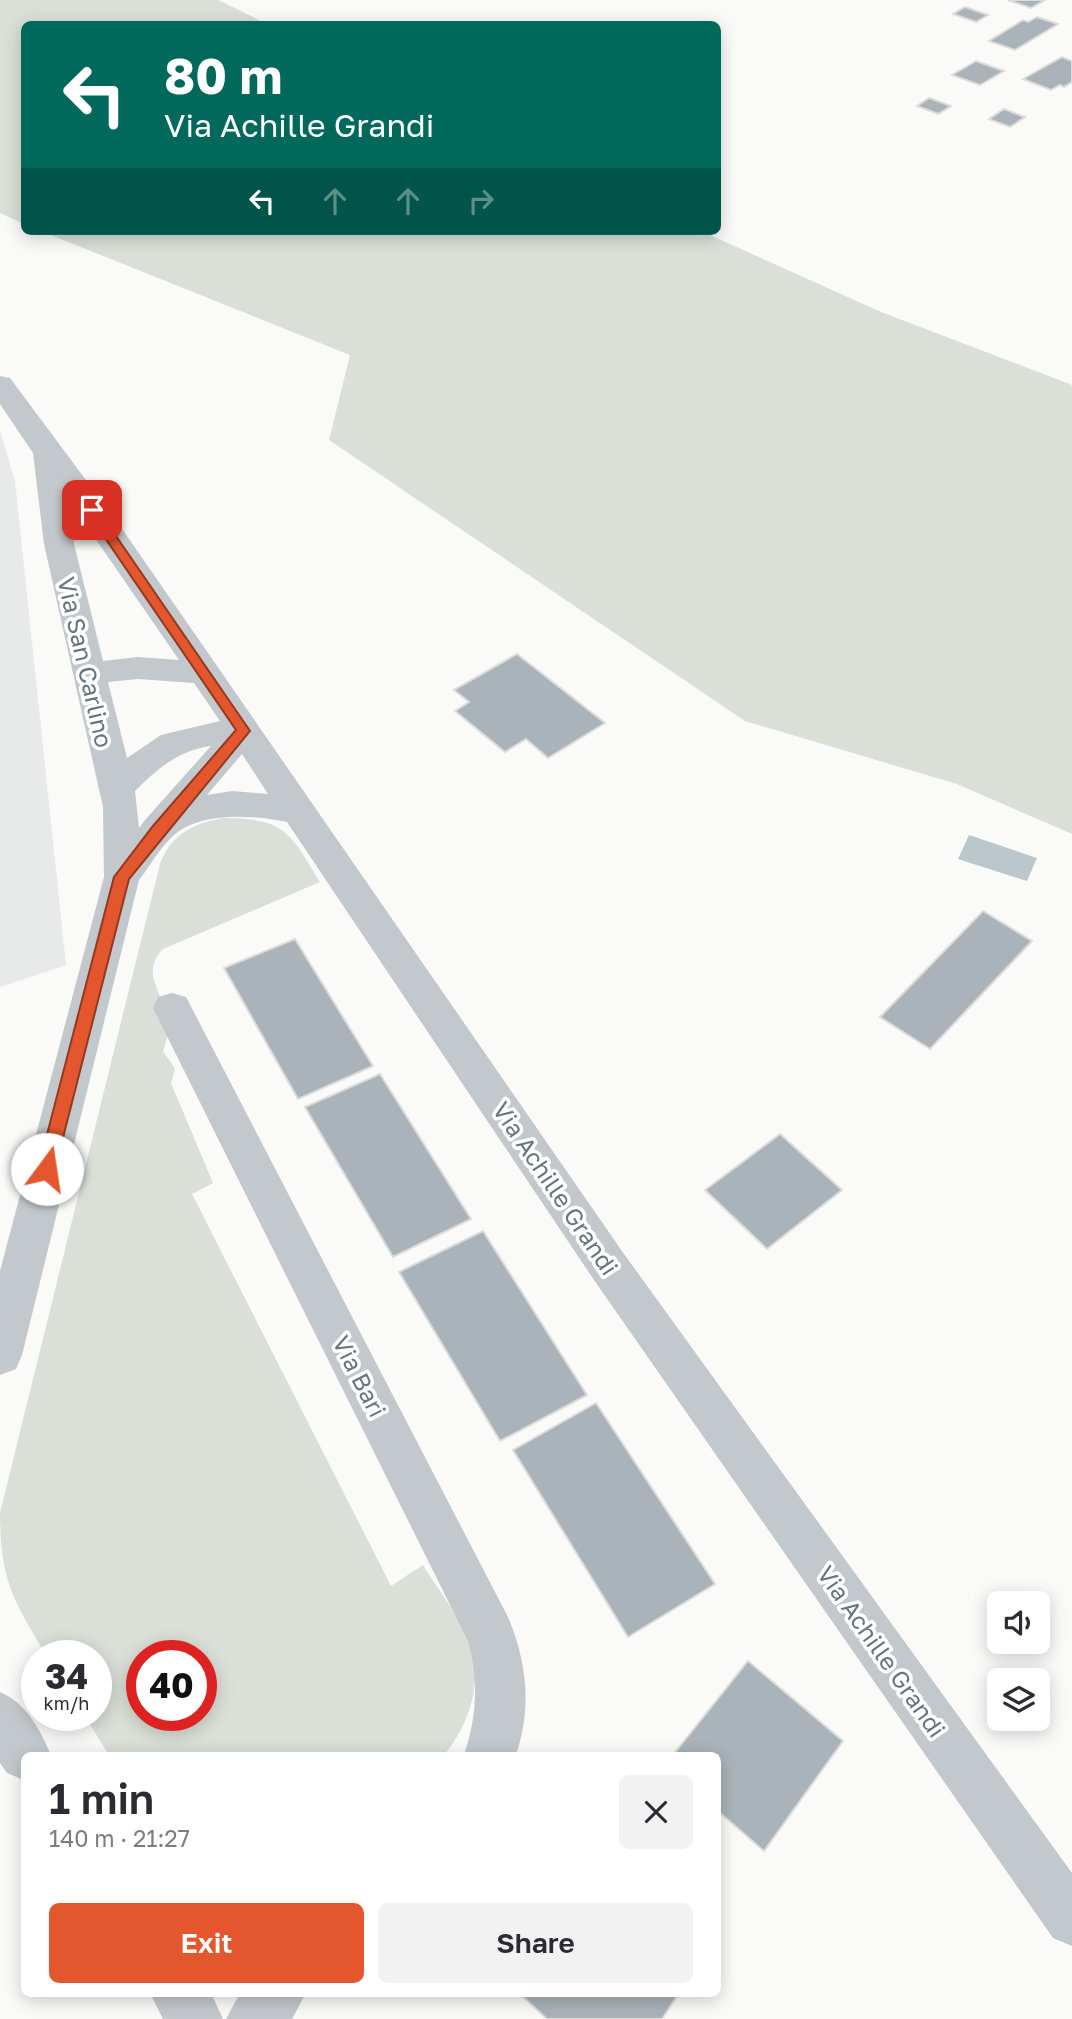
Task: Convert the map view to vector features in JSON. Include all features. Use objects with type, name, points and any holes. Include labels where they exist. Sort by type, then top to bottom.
[{"type":"street","name":"Via Achille Grandi","points":[[0,383],[47,452],[107,530],[617,1278],[1072,1919]]},
{"type":"street","name":"Via San Carlino","points":[[0,1355],[122,877],[123,827],[117,788],[59,544],[47,452]]},
{"type":"street","points":[[89,673],[138,668],[204,673]]},
{"type":"street","name":"Via San Carlino","points":[[117,788],[149,755],[174,741],[243,731]]},
{"type":"street","name":"Via San Carlino","points":[[122,877],[158,829],[243,731]]},
{"type":"street","name":"Via San Carlino","points":[[158,829],[182,815],[222,803],[261,804],[299,812]]},
{"type":"street","name":"Via Bari","points":[[172,1008],[491,1634],[499,1659],[502,1685],[501,1713],[491,1752]]},
{"type":"street","points":[[0,1717],[22,1752]]},
{"type":"street","points":[[181,1997],[195,2019]]},
{"type":"street","points":[[254,2019],[274,1997]]},
{"type":"shaded area","points":[[0,0],[218,0],[261,21],[21,21],[21,223],[0,213]]},
{"type":"shaded area","points":[[51,235],[710,235],[881,312],[1072,385],[1072,834],[957,784],[745,721],[329,440],[350,355]]},
{"type":"shaded area","points":[[0,431],[15,481],[66,965],[0,987]]},
{"type":"shaded area","points":[[223,818],[261,821],[273,825],[293,840],[320,882],[163,949],[156,958],[153,976],[169,1023],[163,1051],[175,1069],[171,1083],[213,1183],[192,1194],[391,1586],[423,1565],[466,1634],[474,1658],[474,1688],[460,1731],[446,1752],[107,1752],[94,1731],[112,1731],[112,1640],[37,1640],[17,1604],[6,1573],[0,1513],[160,864],[170,845],[193,827]]},
{"type":"shaded area","points":[[969,835],[1037,858],[1027,881],[958,859]]},
{"type":"building","points":[[1008,0],[1045,0],[1031,8]]},
{"type":"building","points":[[965,7],[988,15],[976,22],[953,14]]},
{"type":"building","points":[[1037,17],[1058,24],[1015,50],[989,41],[1023,20],[1028,22]]},
{"type":"building","points":[[1062,57],[1072,61],[1072,82],[1064,87],[1060,85],[1051,90],[1023,79]]},
{"type":"building","points":[[976,61],[1004,71],[980,85],[952,75]]},
{"type":"building","points":[[929,98],[951,106],[938,114],[917,106]]},
{"type":"building","points":[[1004,109],[1025,117],[1010,127],[989,119]]},
{"type":"building","points":[[517,654],[605,723],[548,758],[526,739],[505,752],[455,711],[469,702],[454,690]]},
{"type":"building","points":[[983,911],[1032,941],[930,1049],[880,1017]]},
{"type":"building","points":[[295,939],[373,1066],[298,1099],[224,968]]},
{"type":"building","points":[[380,1074],[471,1219],[393,1257],[305,1107]]},
{"type":"building","points":[[780,1134],[842,1190],[767,1249],[705,1190]]},
{"type":"building","points":[[483,1231],[587,1395],[500,1441],[399,1272]]},
{"type":"building","points":[[596,1403],[715,1584],[628,1637],[513,1450]]},
{"type":"building","points":[[748,1661],[843,1741],[764,1851],[721,1814],[721,1752],[675,1752]]},
{"type":"building","points":[[523,1997],[676,1997],[662,2019],[547,2019]]},
{"type":"route","points":[[47,1169],[122,877],[158,829],[243,731],[92,510]]}]
